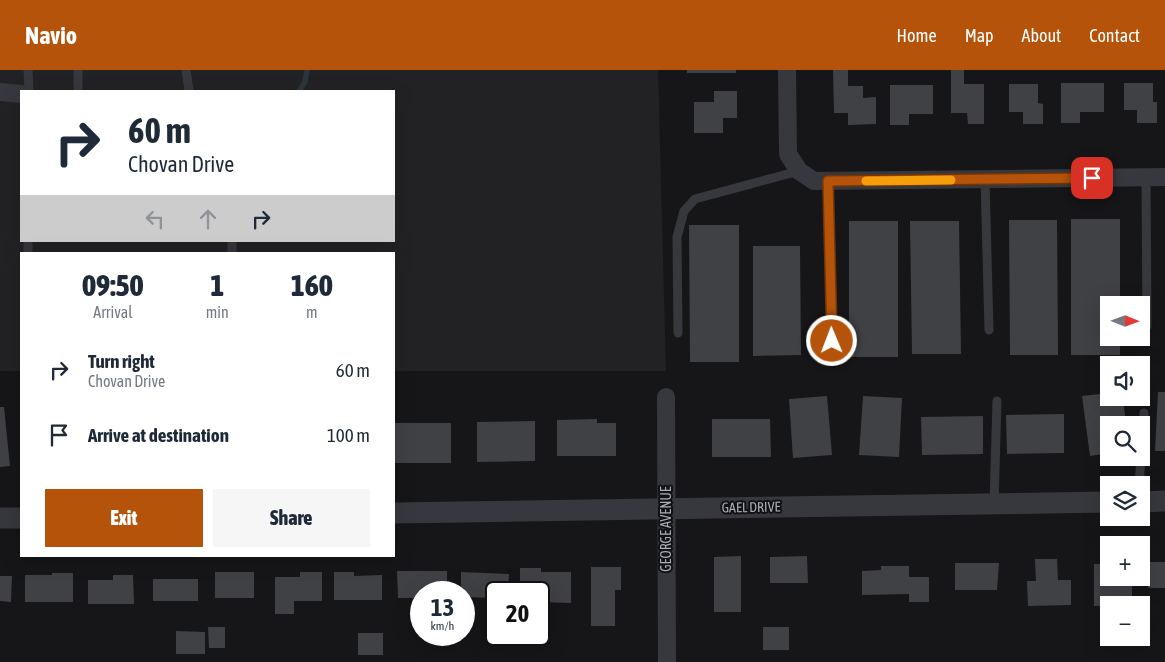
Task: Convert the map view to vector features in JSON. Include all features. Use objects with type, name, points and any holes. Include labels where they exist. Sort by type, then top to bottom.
[{"type":"street","points":[[788,70],[788,154],[799,171],[814,181],[1165,176]]},
{"type":"street","points":[[0,92],[20,94]]},
{"type":"street","name":"GEORGE AVENUE","points":[[666,396],[667,662]]},
{"type":"street","points":[[1150,502],[1165,501]]},
{"type":"street","name":"GAEL DRIVE","points":[[395,512],[1100,502]]},
{"type":"street","points":[[0,518],[20,518]]},
{"type":"lane","points":[[28,70],[29,90]]},
{"type":"lane","points":[[78,70],[78,90]]},
{"type":"lane","points":[[186,70],[189,90]]},
{"type":"lane","points":[[678,333],[677,237],[684,211],[695,199],[799,171]]},
{"type":"lane","points":[[1146,177],[1147,296]]},
{"type":"lane","points":[[985,179],[989,330]]},
{"type":"lane","points":[[828,181],[832,341]]},
{"type":"lane","points":[[994,504],[997,401]]},
{"type":"shaded area","points":[[0,70],[658,70],[666,371],[395,371],[395,252],[20,252],[20,371],[0,371]]},
{"type":"building","points":[[687,70],[736,70],[736,73],[687,73]]},
{"type":"building","points":[[833,70],[848,70],[848,86],[863,86],[863,98],[876,97],[876,124],[848,125],[848,113],[834,113]]},
{"type":"building","points":[[951,70],[964,70],[964,84],[984,84],[984,124],[968,124],[967,113],[951,113]]},
{"type":"building","points":[[1061,83],[1104,83],[1104,112],[1080,112],[1080,123],[1061,123]]},
{"type":"building","points":[[1124,83],[1153,83],[1153,102],[1157,102],[1157,123],[1137,123],[1137,110],[1124,110]]},
{"type":"building","points":[[1009,84],[1038,84],[1038,103],[1043,104],[1043,124],[1023,124],[1023,112],[1009,112]]},
{"type":"building","points":[[890,85],[933,85],[933,114],[909,114],[909,125],[890,125]]},
{"type":"building","points":[[714,91],[737,91],[737,118],[723,118],[723,133],[694,133],[694,102],[714,102]]},
{"type":"building","points":[[1071,219],[1120,219],[1120,296],[1100,296],[1100,346],[1120,346],[1120,355],[1071,355]]},
{"type":"building","points":[[1009,220],[1057,220],[1058,355],[1010,355]]},
{"type":"building","points":[[849,221],[898,221],[898,357],[849,357]]},
{"type":"building","points":[[910,221],[959,221],[961,354],[912,354]]},
{"type":"building","points":[[689,225],[739,225],[739,362],[690,362]]},
{"type":"building","points":[[753,246],[800,246],[801,355],[753,356]]},
{"type":"building","points":[[1158,392],[1165,392],[1165,451],[1155,451]]},
{"type":"building","points":[[1100,394],[1100,406],[1124,406],[1125,416],[1100,416],[1100,454],[1090,456],[1082,396]]},
{"type":"building","points":[[827,396],[832,455],[793,458],[789,399]]},
{"type":"building","points":[[863,396],[902,398],[899,457],[859,455]]},
{"type":"building","points":[[0,407],[4,407],[10,466],[0,467]]},
{"type":"building","points":[[1064,414],[1064,453],[1007,454],[1006,415]]},
{"type":"building","points":[[983,416],[983,454],[922,455],[921,417]]},
{"type":"building","points":[[597,419],[597,423],[616,423],[616,456],[557,456],[557,420]]},
{"type":"building","points":[[712,419],[770,419],[771,457],[712,457]]},
{"type":"building","points":[[535,421],[535,461],[477,462],[477,422]]},
{"type":"building","points":[[395,423],[451,423],[451,463],[395,463]]},
{"type":"building","points":[[741,556],[741,612],[714,612],[714,557]]},
{"type":"building","points":[[807,556],[808,583],[770,583],[770,557]]},
{"type":"building","points":[[1035,559],[1057,559],[1058,580],[1071,580],[1071,605],[1028,606],[1027,581],[1036,581]]},
{"type":"building","points":[[1150,562],[1165,562],[1165,588],[1148,588],[1150,586]]},
{"type":"building","points":[[955,563],[999,563],[997,590],[955,590]]},
{"type":"building","points":[[1094,564],[1100,564],[1100,586],[1132,586],[1132,596],[1100,596],[1100,606],[1094,606]]},
{"type":"building","points":[[881,566],[909,566],[909,577],[929,577],[929,602],[909,602],[909,594],[862,595],[862,571],[881,570]]},
{"type":"building","points":[[591,567],[621,567],[621,590],[615,590],[615,626],[591,626]]},
{"type":"building","points":[[520,568],[541,568],[541,572],[571,572],[571,603],[550,602],[550,581],[520,581]]},
{"type":"building","points":[[397,571],[447,571],[447,581],[410,581],[410,598],[398,598]]},
{"type":"building","points":[[215,572],[254,572],[254,598],[215,598]]},
{"type":"building","points":[[300,572],[322,572],[322,601],[294,601],[294,614],[275,614],[275,577],[300,577]]},
{"type":"building","points":[[334,572],[354,572],[354,576],[382,575],[382,600],[334,600]]},
{"type":"building","points":[[461,572],[509,574],[509,581],[485,581],[485,598],[475,597],[475,581],[461,581]]},
{"type":"building","points":[[52,573],[73,573],[73,602],[25,602],[25,575],[52,575]]},
{"type":"building","points":[[113,575],[133,575],[134,604],[88,604],[88,580],[113,580]]},
{"type":"building","points":[[0,576],[12,576],[11,602],[0,601]]},
{"type":"building","points":[[153,579],[198,579],[198,601],[153,601]]},
{"type":"building","points":[[208,627],[225,627],[225,648],[209,648]]},
{"type":"building","points":[[763,627],[789,627],[789,650],[763,650]]},
{"type":"building","points":[[176,631],[205,632],[205,654],[176,654]]},
{"type":"building","points":[[358,633],[383,633],[383,655],[358,655]]},
{"type":"waterway","points":[[300,90],[305,82],[307,70]]},
{"type":"slow traffic","points":[[866,181],[951,180]]},
{"type":"route","points":[[832,341],[828,181],[1092,178]]}]
